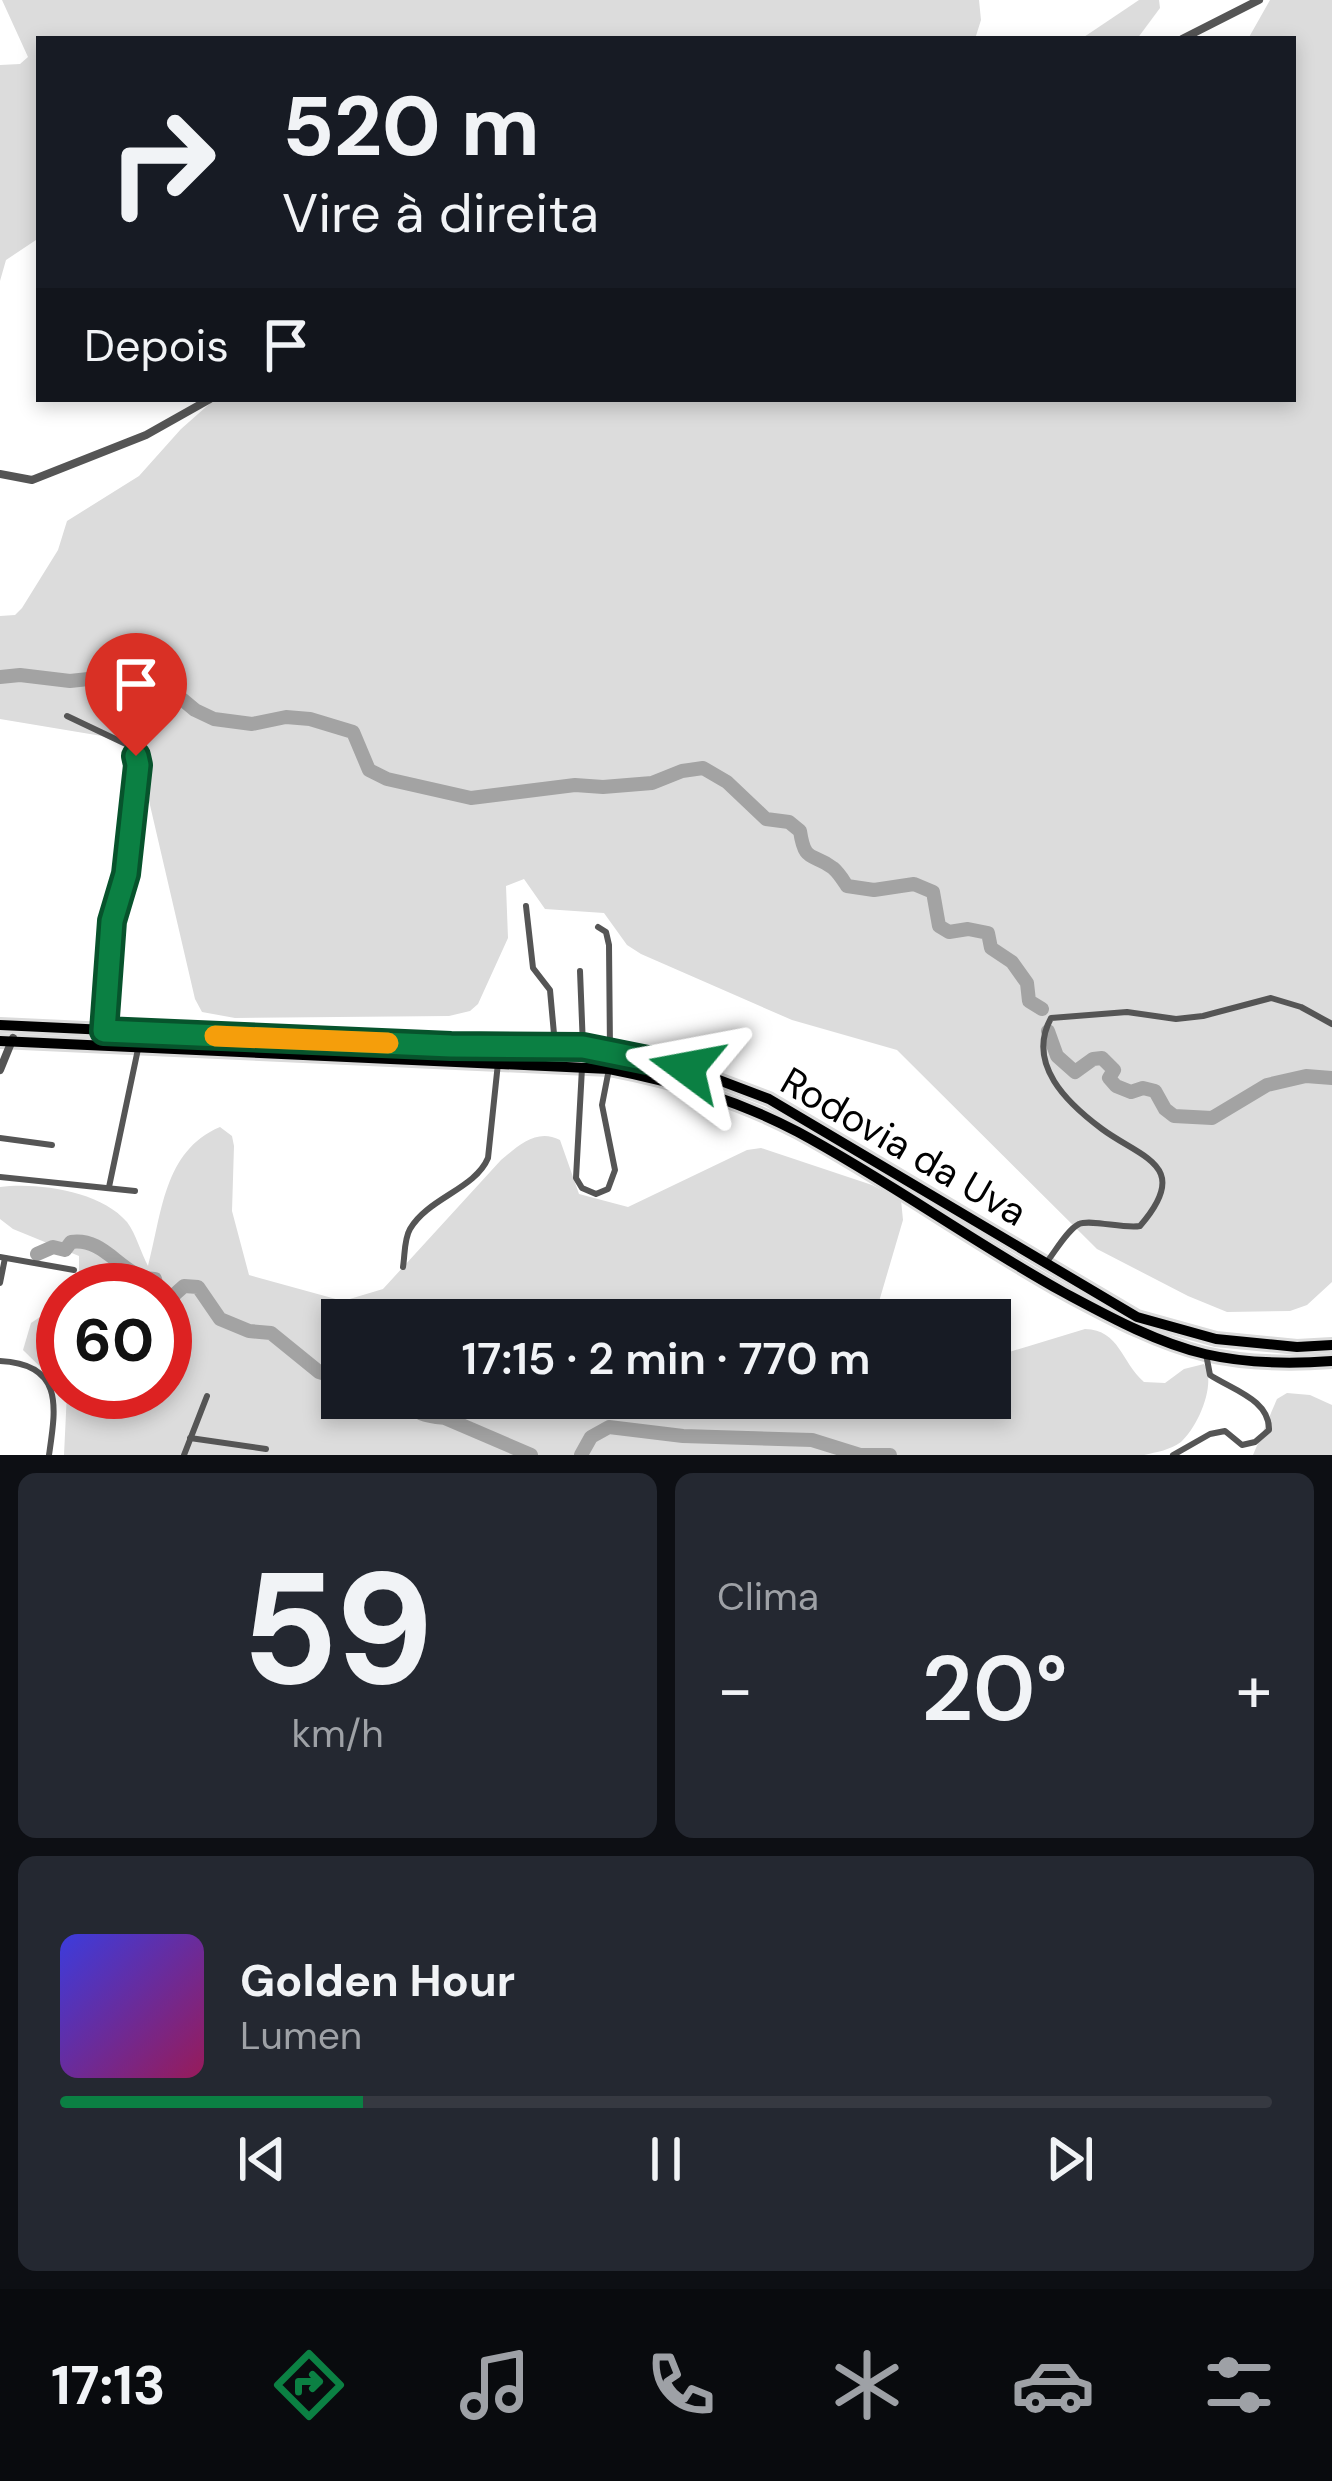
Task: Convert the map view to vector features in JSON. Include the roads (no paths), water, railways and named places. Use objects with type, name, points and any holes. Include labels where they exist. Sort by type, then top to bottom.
[{"type":"main road","name":"Rodovia da Uva","points":[[0,1025],[451,1046],[555,1045],[610,1050],[687,1068],[769,1099],[1137,1317],[1216,1339],[1297,1347],[1332,1345]]},
{"type":"main road","name":"Rodovia da Uva","points":[[6,1041],[609,1069],[715,1094],[796,1131],[1094,1309],[1154,1336],[1206,1354],[1332,1361]]},
{"type":"street","points":[[1188,36],[1259,0]]},
{"type":"street","points":[[191,402],[196,407]]},
{"type":"street","points":[[0,474],[32,480],[146,434],[205,402]]},
{"type":"street","points":[[67,716],[128,745],[138,765],[126,874],[112,921],[104,1031]]},
{"type":"street","points":[[526,906],[533,968],[550,990],[555,1045]]},
{"type":"street","points":[[598,927],[606,932],[609,945],[610,1050]]},
{"type":"street","points":[[580,971],[583,1047]]},
{"type":"street","points":[[1045,1264],[1076,1225],[1140,1226],[1153,1211],[1160,1190],[1159,1168],[1149,1155],[1103,1130],[1064,1095],[1046,1070],[1043,1057],[1051,1018],[1127,1012],[1176,1019],[1271,998],[1332,1024]]},
{"type":"street","points":[[0,1070],[6,1041],[16,1027]]},
{"type":"street","points":[[109,1186],[139,1047]]},
{"type":"street","points":[[403,1267],[411,1227],[484,1169],[498,1063]]},
{"type":"street","points":[[582,1068],[574,1167],[578,1183],[596,1194],[608,1189],[614,1170],[602,1105],[609,1069]]},
{"type":"street","points":[[0,1138],[52,1145]]},
{"type":"street","points":[[0,1178],[135,1191]]},
{"type":"street","points":[[0,1283],[3,1257],[36,1263]]},
{"type":"street","points":[[1173,1455],[1210,1434],[1225,1431],[1242,1445],[1255,1442],[1269,1430],[1270,1417],[1262,1405],[1210,1375],[1206,1354]]},
{"type":"street","points":[[0,1361],[18,1362],[51,1385],[56,1408],[49,1455]]},
{"type":"street","points":[[184,1455],[207,1396]]},
{"type":"street","points":[[190,1438],[266,1449]]},
{"type":"waterway","points":[[0,677],[70,681],[125,675],[177,695],[214,719],[252,724],[286,717],[310,719],[353,732],[369,770],[387,779],[471,798],[575,785],[652,783],[703,768],[727,782],[766,819],[789,822],[800,831],[807,853],[833,868],[847,886],[874,890],[914,884],[933,892],[939,926],[949,932],[988,933],[991,948],[1012,962],[1027,983],[1029,1001],[1042,1009]]},
{"type":"waterway","points":[[1048,1031],[1057,1056],[1075,1072],[1102,1058],[1114,1070],[1109,1078],[1116,1086],[1131,1092],[1155,1091],[1174,1116],[1212,1118],[1267,1085],[1306,1076],[1332,1078]]},
{"type":"waterway","points":[[37,1254],[84,1242],[121,1263]]},
{"type":"waterway","points":[[192,1287],[198,1287],[220,1319],[249,1331],[271,1333],[321,1373]]},
{"type":"waterway","points":[[447,1419],[531,1455]]},
{"type":"waterway","points":[[581,1455],[591,1437],[609,1427],[683,1436],[812,1440],[860,1455],[890,1455]]}]
